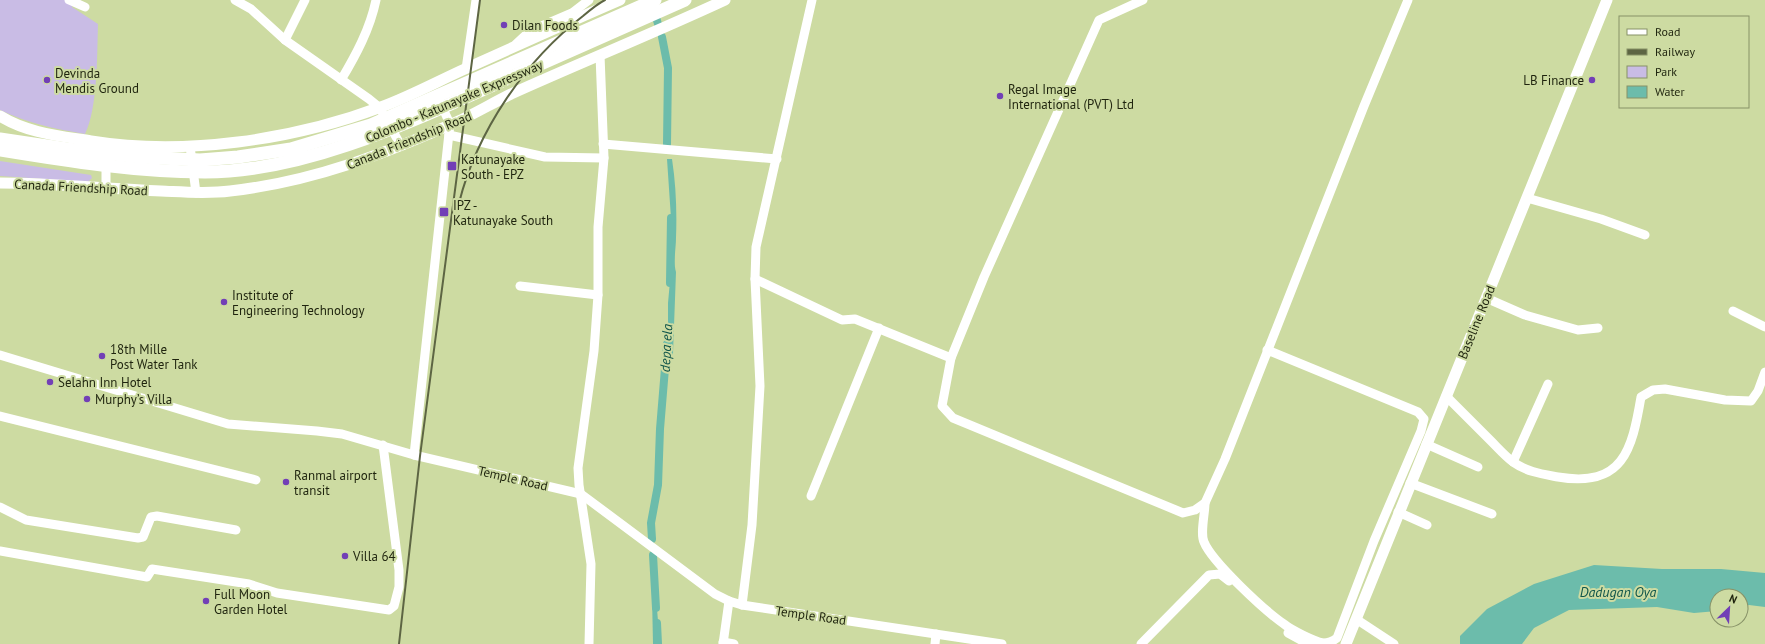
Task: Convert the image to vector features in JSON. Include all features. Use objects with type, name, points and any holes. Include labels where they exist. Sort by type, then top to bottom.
[{"type":"highway","name":"Colombo - Katunayake Expressway","points":[[0,139],[74,150],[141,157],[200,160],[238,157],[291,148],[371,126],[655,0]]},
{"type":"highway","name":"Colombo - Katunayake Expressway","points":[[0,150],[83,163],[205,172],[255,167],[290,161],[364,140],[412,121],[684,0]]},
{"type":"main road","points":[[0,116],[7,120],[44,133],[140,147],[190,146],[268,138],[300,131],[380,108],[432,86],[466,69],[620,0]]},
{"type":"main road","name":"Canada Friendship Road","points":[[0,185],[29,183],[106,189],[196,192],[229,191],[297,180],[365,160],[401,146],[450,130],[509,95],[651,34],[725,0]]},
{"type":"main road","name":"Baseline Road","points":[[1346,644],[1398,512],[1607,0]]},
{"type":"street","points":[[69,0],[85,7]]},
{"type":"street","points":[[234,0],[251,9],[286,40],[380,108],[401,146]]},
{"type":"street","points":[[251,9],[254,0]]},
{"type":"street","points":[[286,40],[305,0]]},
{"type":"street","points":[[341,80],[353,60],[372,17],[376,0]]},
{"type":"street","points":[[466,69],[476,0]]},
{"type":"street","points":[[515,47],[517,42],[530,31],[572,12],[589,0]]},
{"type":"street","points":[[742,605],[752,525],[760,386],[755,279],[756,247],[812,0]]},
{"type":"street","points":[[1143,0],[1100,20],[984,277],[951,358],[942,406],[954,418],[1183,513],[1195,510],[1205,503]]},
{"type":"street","points":[[1267,350],[1418,412],[1424,419],[1421,431],[1374,541],[1337,638],[1332,642],[1320,642],[1285,625],[1209,552],[1203,540],[1202,532],[1206,515],[1205,503],[1225,459],[1267,350],[1364,106],[1408,0]]},
{"type":"street","points":[[589,644],[591,564],[578,476],[579,456],[590,388],[598,295],[598,227],[604,158],[600,55]]},
{"type":"street","points":[[414,455],[450,130],[432,86]]},
{"type":"street","points":[[450,130],[545,157],[604,158]]},
{"type":"street","points":[[106,143],[106,189]]},
{"type":"street","points":[[604,144],[777,159]]},
{"type":"street","points":[[190,146],[196,192]]},
{"type":"street","points":[[1527,198],[1601,219],[1646,235]]},
{"type":"street","points":[[755,279],[842,320],[855,319],[951,358]]},
{"type":"street","points":[[520,286],[598,295]]},
{"type":"street","points":[[1486,298],[1525,315],[1578,330],[1598,328]]},
{"type":"street","points":[[1733,311],[1765,327]]},
{"type":"street","points":[[811,496],[879,328]]},
{"type":"street","name":"Temple Road","points":[[0,355],[228,424],[342,434],[414,455],[581,494],[709,589],[729,601],[742,605],[1002,644]]},
{"type":"street","points":[[1446,396],[1512,462],[1531,472],[1572,479],[1592,479],[1612,471],[1626,454],[1635,429],[1641,397],[1653,390],[1666,389],[1725,400],[1751,401],[1758,391],[1765,372]]},
{"type":"street","points":[[1512,462],[1548,384]]},
{"type":"street","points":[[0,416],[256,480]]},
{"type":"street","points":[[1426,444],[1478,467]]},
{"type":"street","points":[[0,551],[147,577],[152,569],[249,584],[277,593],[389,610],[394,606],[399,587],[399,570],[383,445]]},
{"type":"street","points":[[1410,483],[1492,514]]},
{"type":"street","points":[[0,507],[26,520],[138,538],[143,537],[152,517],[157,516],[236,530]]},
{"type":"street","points":[[1398,512],[1427,525]]},
{"type":"street","points":[[1141,644],[1209,575],[1215,573],[1226,578],[1281,629],[1308,644]]},
{"type":"street","points":[[729,601],[723,643],[734,644]]},
{"type":"street","points":[[1356,619],[1394,644]]},
{"type":"street","points":[[935,644],[936,634]]},
{"type":"green space","name":"Devinda Mendis Ground","points":[[0,0],[73,0],[72,7],[98,24],[95,95],[85,134],[41,125],[20,119],[0,110]]},
{"type":"green space","points":[[0,161],[91,175],[92,178],[88,182],[0,176]]},
{"type":"water","points":[[667,159],[672,159],[676,218],[673,353],[668,366],[666,344],[673,248]]},
{"type":"water","name":"Dadugan Oya","points":[[1594,565],[1662,569],[1721,569],[1765,573],[1765,607],[1749,605],[1749,588],[1709,588],[1709,612],[1694,613],[1657,607],[1569,610],[1534,628],[1522,644],[1460,644],[1460,636],[1487,609],[1534,584]]},
{"type":"water","points":[[652,596],[656,597],[658,621],[657,644],[653,644]]},
{"type":"waterway","name":"depa ela","points":[[654,10],[658,24]]},
{"type":"waterway","name":"depa ela","points":[[662,37],[668,68],[667,144]]},
{"type":"waterway","name":"depa ela","points":[[670,283],[671,218]]},
{"type":"waterway","name":"depa ela","points":[[652,539],[651,523],[658,485],[660,429],[667,344]]},
{"type":"waterway","name":"depa ela","points":[[653,555],[656,608]]},
{"type":"waterway","name":"depa ela","points":[[657,623],[658,644]]},
{"type":"railway","points":[[399,644],[420,456],[480,0]]},
{"type":"railway","points":[[459,203],[467,176],[478,150],[506,99],[542,54],[562,34],[591,9],[605,0]]},
{"type":"place","name":"Dilan Foods","points":[[504,25]]},
{"type":"place","name":"Devinda Mendis Ground","points":[[47,80]]},
{"type":"place","name":"LB Finance","points":[[1592,80]]},
{"type":"place","name":"Regal Image International (PVT) Ltd","points":[[1000,96]]},
{"type":"place","name":"Katunayake South - EPZ","points":[[452,166]]},
{"type":"place","name":"IPZ - Katunayake South","points":[[444,212]]},
{"type":"place","name":"Institute of Engineering Technology","points":[[224,302]]},
{"type":"place","name":"18th Mille Post Water Tank","points":[[102,356]]},
{"type":"place","name":"Selahn Inn Hotel","points":[[50,382]]},
{"type":"place","name":"Murphy’s Villa","points":[[87,399]]},
{"type":"place","name":"Ranmal airport transit","points":[[286,482]]},
{"type":"place","name":"Villa 64","points":[[345,556]]},
{"type":"place","name":"Full Moon Garden Hotel","points":[[206,601]]}]
